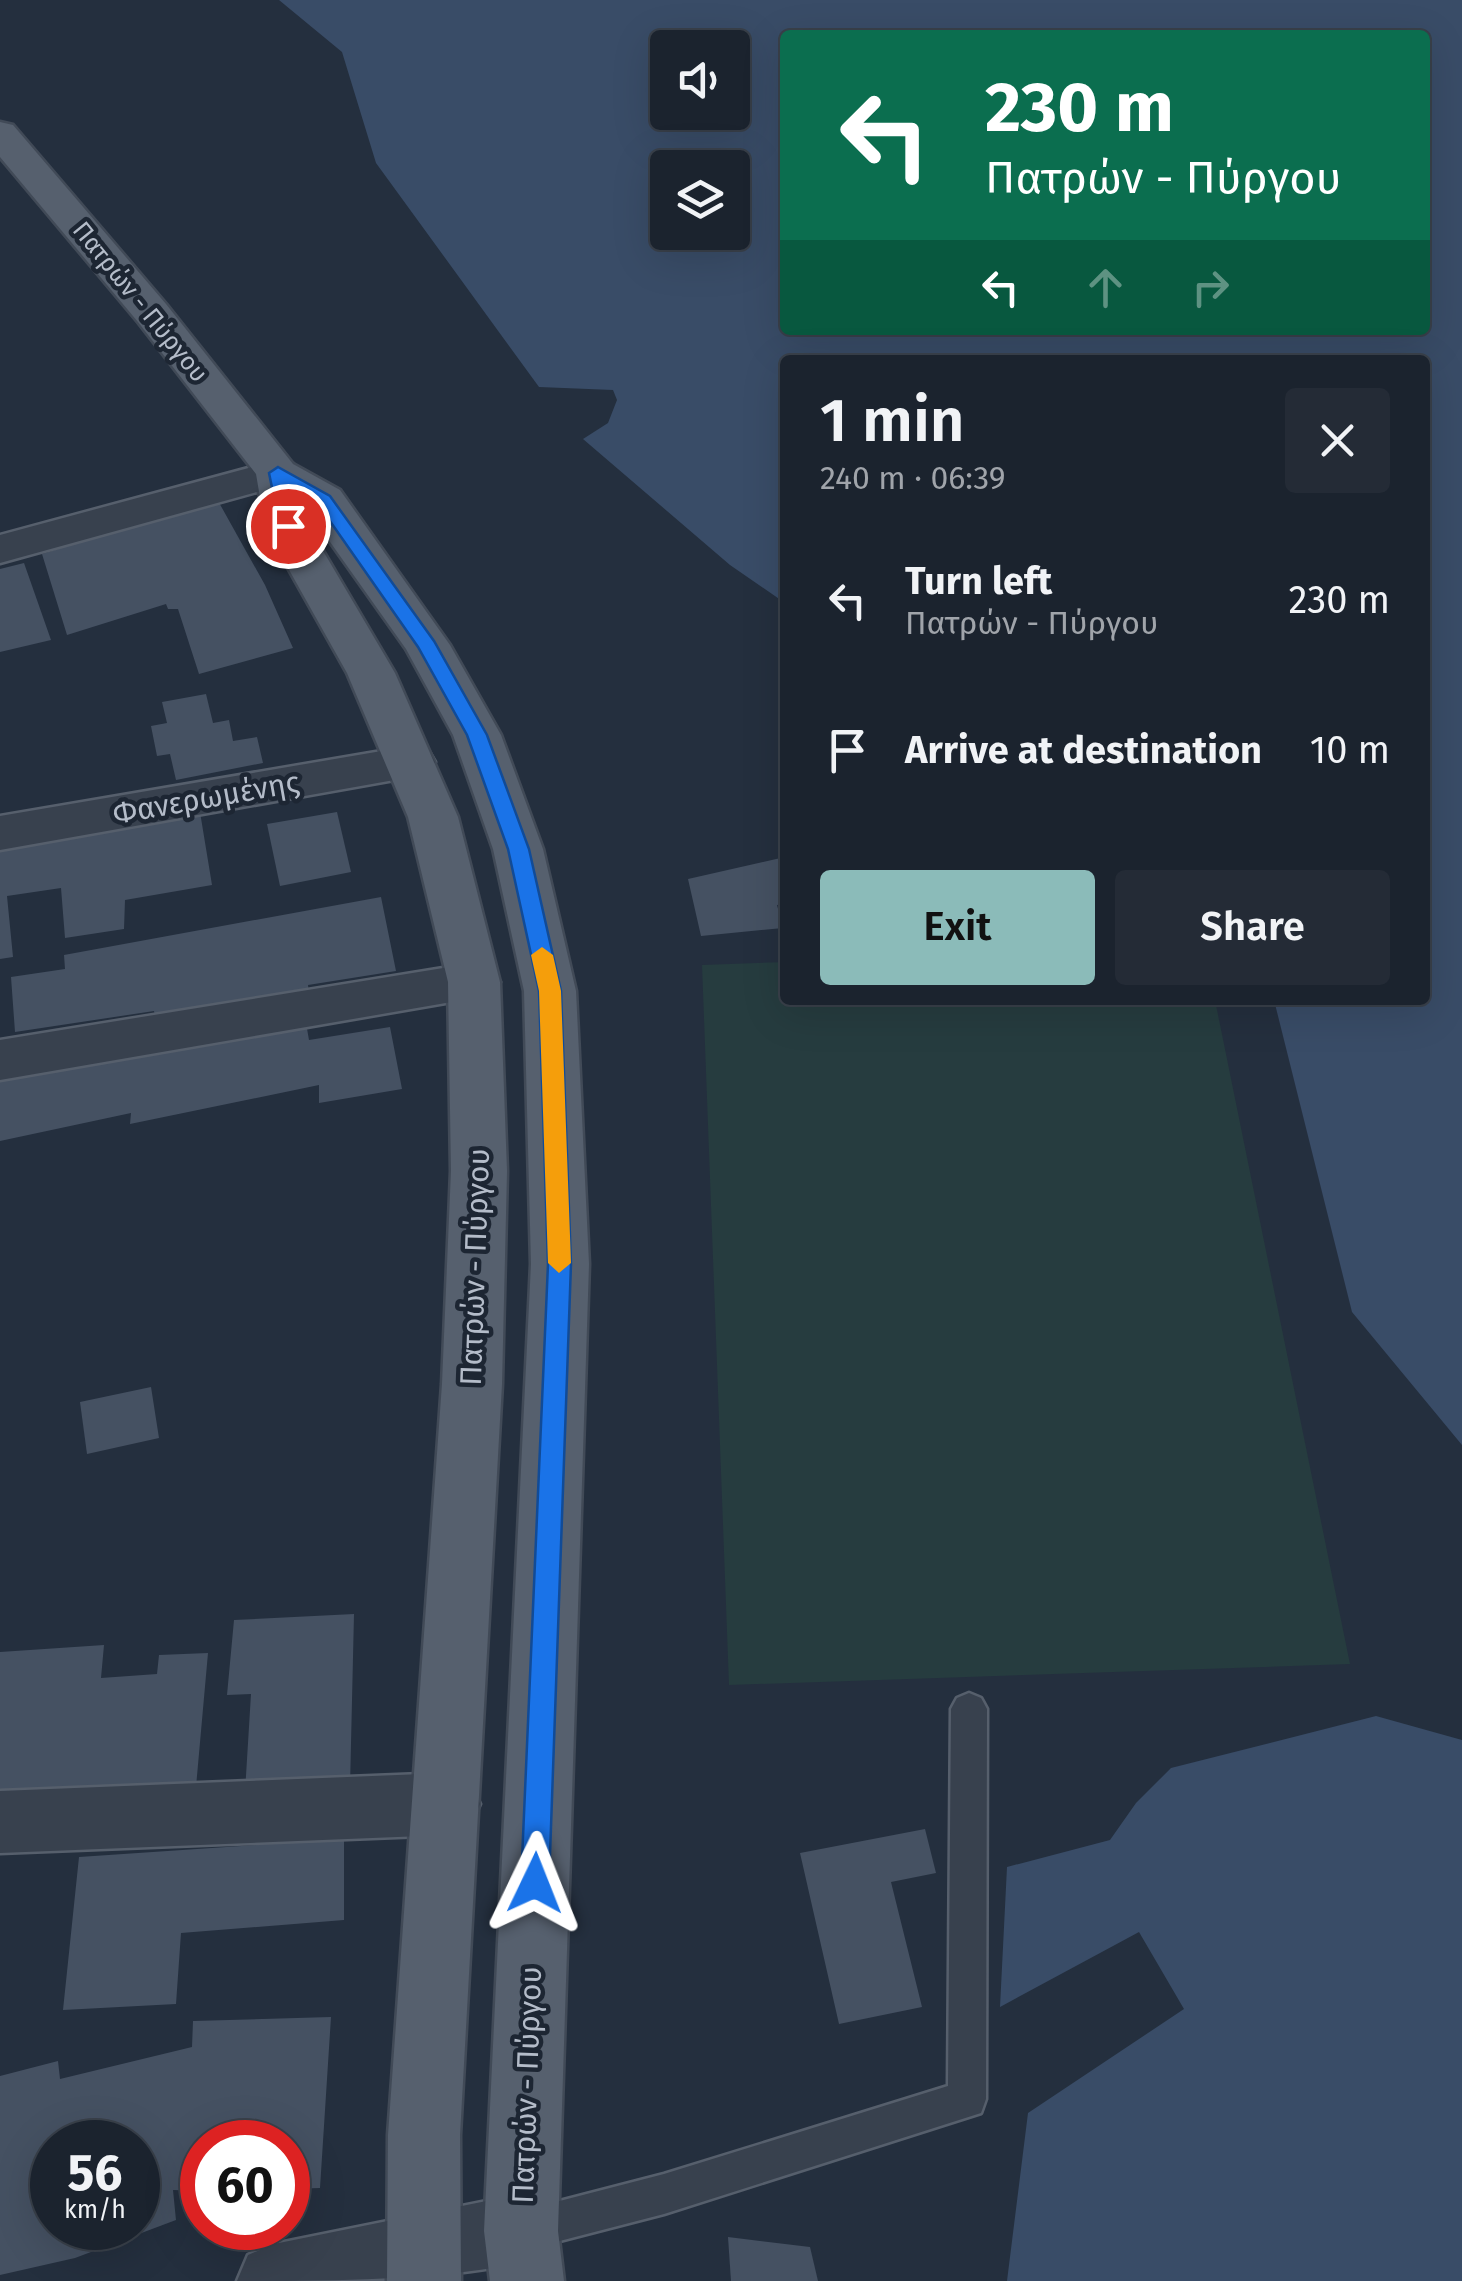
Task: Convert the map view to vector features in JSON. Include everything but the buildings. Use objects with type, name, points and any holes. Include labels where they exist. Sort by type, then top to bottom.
[{"type":"main road","name":"Πατρών - Πύργου","points":[[0,133],[152,313],[278,473],[324,500],[427,646],[477,735],[518,849],[550,991],[560,1264],[524,2256]]},
{"type":"main road","name":"Πατρών - Πύργου","points":[[278,473],[288,526],[347,627],[411,762],[448,868],[474,982],[479,1073],[476,1268],[424,2135],[424,2266]]},
{"type":"street","points":[[0,549],[278,473]]},
{"type":"street","name":"Φανερωμένης","points":[[0,833],[411,762]]},
{"type":"street","points":[[0,1060],[474,982]]},
{"type":"street","points":[[0,1822],[446,1804]]},
{"type":"street","points":[[274,2281],[524,2256]]},
{"type":"lane","points":[[524,2256],[664,2194],[967,2099],[969,1709]]},
{"type":"green space","points":[[780,962],[780,1005],[1216,1005],[1350,1664],[729,1685],[702,965]]},
{"type":"water","points":[[279,0],[1462,0],[1462,1445],[1352,1312],[1275,1005],[1430,1005],[1430,355],[780,355],[780,600],[730,565],[583,439],[608,423],[617,400],[613,390],[539,387],[376,163],[342,52]]},
{"type":"water","points":[[1376,1716],[1462,1740],[1462,2281],[1007,2281],[1028,2113],[1184,2009],[1139,1932],[1000,2007],[1007,1867],[1110,1840],[1136,1803],[1171,1768]]},
{"type":"slow traffic","points":[[542,955],[550,991],[559,1263]]},
{"type":"route","points":[[288,526],[278,473],[324,500],[427,646],[477,735],[518,849],[550,991],[560,1264],[535,1883]]}]
